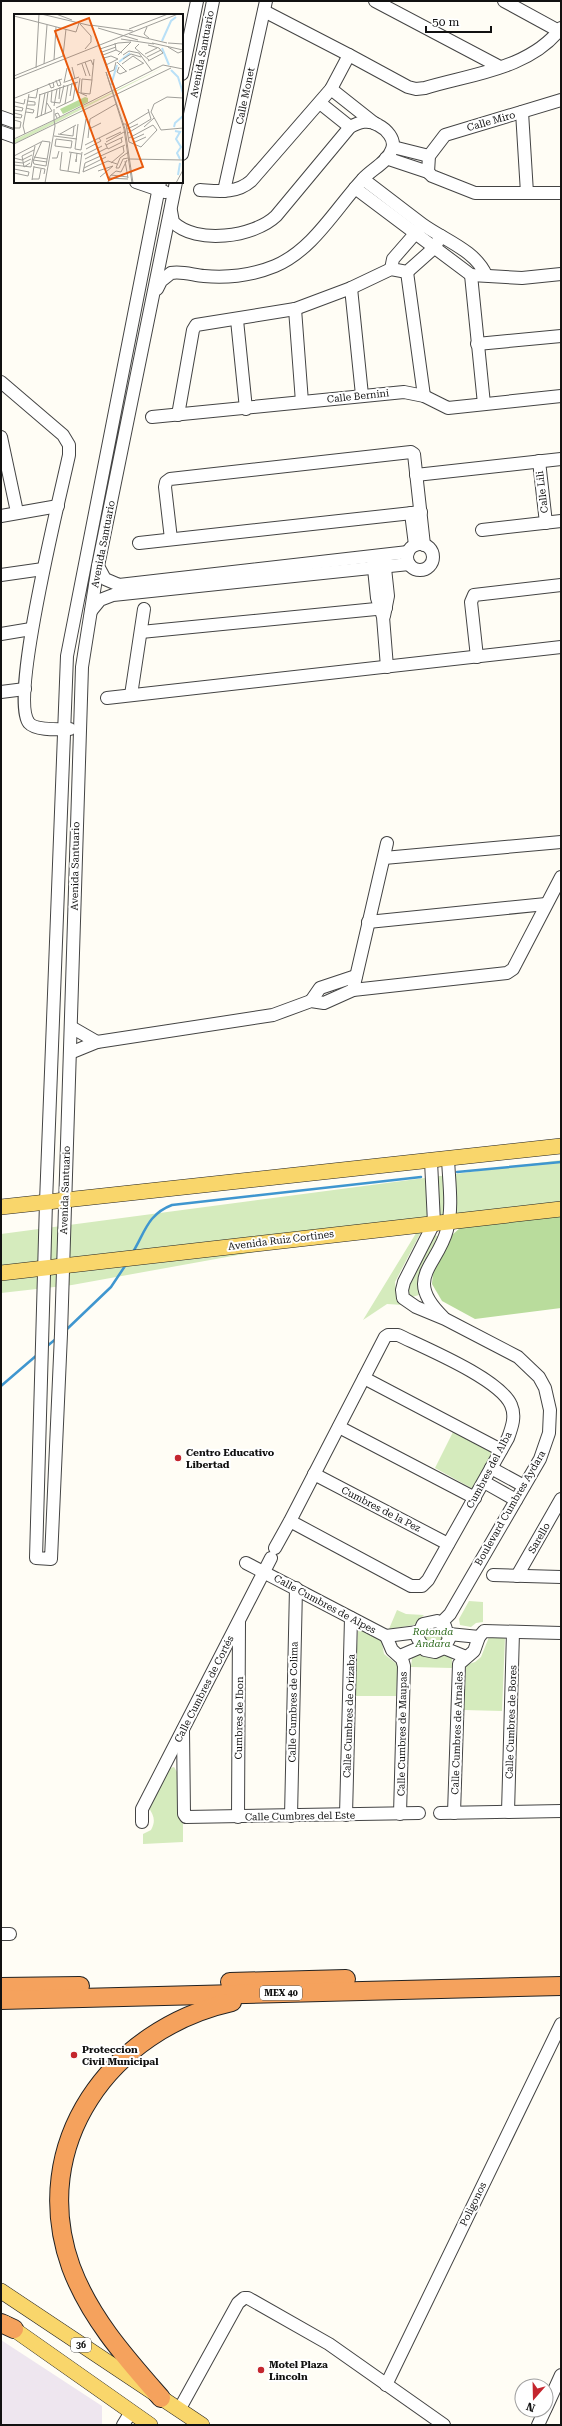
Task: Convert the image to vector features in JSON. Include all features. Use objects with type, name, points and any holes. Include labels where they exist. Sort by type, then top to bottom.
[{"type":"highway","name":"MEX 40","points":[[1,1987],[561,1974]]},
{"type":"highway","name":"MEX 40","points":[[1,2000],[561,1986]]},
{"type":"highway","points":[[161,2398],[107,2333],[72,2268],[63,2238],[58,2196],[65,2152],[73,2130],[90,2096],[102,2081],[158,2031],[211,2007],[269,1994]]},
{"type":"main road","points":[[1,1208],[561,1146]]},
{"type":"main road","name":"Avenida Ruiz Cortines","points":[[1,1273],[561,1209]]},
{"type":"main road","name":"36","points":[[1,2291],[202,2425]]},
{"type":"main road","name":"36","points":[[5,2324],[150,2425]]},
{"type":"street","name":"Avenida Santuario","points":[[183,69],[197,1]]},
{"type":"street","name":"Avenida Santuario","points":[[183,149],[213,1]]},
{"type":"street","points":[[375,1],[500,67]]},
{"type":"street","points":[[264,6],[349,55],[416,89],[500,67],[532,55],[560,29],[504,1]]},
{"type":"street","name":"Calle Monet","points":[[224,191],[264,6]]},
{"type":"street","points":[[200,190],[224,191],[244,188],[252,181],[331,89],[349,55]]},
{"type":"street","points":[[331,89],[374,123],[388,132],[393,147]]},
{"type":"street","name":"Calle Miro","points":[[428,172],[430,156],[445,135],[561,100]]},
{"type":"street","points":[[320,103],[350,127]]},
{"type":"street","points":[[522,112],[527,193]]},
{"type":"street","points":[[1,117],[14,122]]},
{"type":"street","points":[[171,208],[173,222],[180,228],[193,233],[232,234],[261,227],[282,209],[350,127],[358,122],[374,123]]},
{"type":"street","points":[[1,132],[14,137]]},
{"type":"street","points":[[393,147],[430,156]]},
{"type":"street","points":[[152,303],[161,281],[171,273],[229,276],[254,272],[283,262],[314,236],[363,179],[386,158],[393,147]]},
{"type":"street","points":[[386,158],[428,172],[432,176],[475,193],[561,193]]},
{"type":"street","points":[[363,179],[423,224],[481,263],[486,275]]},
{"type":"street","points":[[142,183],[159,186],[174,195]]},
{"type":"street","name":"Avenida Santuario","points":[[159,186],[69,636],[63,729],[46,1202],[36,1558],[51,1558],[63,1265],[82,667],[98,566],[176,183]]},
{"type":"street","points":[[355,188],[471,275],[522,278],[561,274]]},
{"type":"street","points":[[391,269],[393,259],[416,235],[423,224]]},
{"type":"street","points":[[407,272],[434,248],[441,236]]},
{"type":"street","points":[[178,415],[193,330],[200,324],[237,320],[295,309],[351,288],[391,269],[407,272]]},
{"type":"street","points":[[407,272],[424,396]]},
{"type":"street","points":[[471,275],[484,404]]},
{"type":"street","points":[[351,288],[362,396]]},
{"type":"street","points":[[295,309],[302,402]]},
{"type":"street","points":[[237,320],[246,409]]},
{"type":"street","points":[[477,344],[561,336]]},
{"type":"street","points":[[1,382],[58,430],[69,445],[69,455],[31,629],[25,689],[26,716],[29,724],[36,727],[79,729]]},
{"type":"street","name":"Calle Bernini","points":[[152,417],[246,409],[404,392],[424,396],[448,408],[561,396]]},
{"type":"street","points":[[1,437],[3,460],[17,512]]},
{"type":"street","points":[[107,449],[121,451]]},
{"type":"street","points":[[90,612],[100,600],[113,595],[379,561],[414,552],[416,475],[414,454],[410,452],[170,479],[166,482],[165,487],[171,539]]},
{"type":"street","points":[[416,475],[561,459]]},
{"type":"street","name":"Calle Lili","points":[[538,461],[546,523]]},
{"type":"street","points":[[1,516],[58,506]]},
{"type":"street","points":[[139,543],[416,512]]},
{"type":"street","points":[[482,530],[561,521]]},
{"type":"street","points":[[98,566],[105,579],[119,585],[379,561]]},
{"type":"street","points":[[379,561],[387,667]]},
{"type":"street","points":[[1,576],[43,569]]},
{"type":"street","points":[[477,657],[472,597],[561,585]]},
{"type":"street","points":[[131,695],[144,609]]},
{"type":"street","points":[[140,632],[383,611]]},
{"type":"street","points":[[1,634],[31,629]]},
{"type":"street","points":[[107,698],[561,647]]},
{"type":"street","points":[[1,692],[25,689]]},
{"type":"street","points":[[384,858],[561,842]]},
{"type":"street","points":[[352,990],[387,843]]},
{"type":"street","points":[[70,1053],[97,1042],[273,1015],[311,1001],[324,1003],[352,990],[506,973],[513,969],[561,877]]},
{"type":"street","points":[[368,922],[546,904]]},
{"type":"street","points":[[55,964],[73,963]]},
{"type":"street","points":[[311,1001],[320,988],[356,976]]},
{"type":"street","points":[[71,1026],[97,1042]]},
{"type":"street","points":[[445,1319],[429,1299],[424,1280],[429,1265],[445,1237],[449,1221],[448,1159]]},
{"type":"street","points":[[431,1161],[434,1223]]},
{"type":"street","name":"Boulevard Cumbres Aydara","points":[[434,1223],[408,1273],[402,1294],[410,1304],[445,1319],[518,1357],[530,1367],[545,1388],[550,1410],[549,1433],[540,1458],[450,1614],[441,1623]]},
{"type":"street","name":"Cumbres del Alba","points":[[273,1553],[385,1337],[394,1334],[487,1380],[505,1395],[513,1413],[511,1430],[475,1498],[428,1580],[422,1586],[415,1587],[290,1521]]},
{"type":"street","points":[[364,1378],[501,1450]]},
{"type":"street","points":[[339,1427],[475,1498]]},
{"type":"street","points":[[491,1468],[524,1486]]},
{"type":"street","name":"Cumbres de la Pez","points":[[314,1474],[448,1544]]},
{"type":"street","points":[[484,1482],[516,1500]]},
{"type":"street","name":"Sarello","points":[[517,1576],[561,1499]]},
{"type":"street","name":"Calle Cumbres de Cortés","points":[[142,1822],[142,1809],[273,1553]]},
{"type":"street","name":"Calle Cumbres de Alpes","points":[[246,1563],[264,1571],[386,1636]]},
{"type":"street","points":[[494,1576],[561,1577]]},
{"type":"street","name":"Calle Cumbres de Colima","points":[[290,1816],[296,1588]]},
{"type":"street","name":"Calle Cumbres de Orizaba","points":[[346,1815],[351,1618]]},
{"type":"street","name":"Cumbres de Ibon","points":[[238,1817],[239,1619]]},
{"type":"street","points":[[466,1657],[444,1648],[430,1652],[421,1647],[417,1637],[418,1632],[427,1622],[441,1623],[449,1634],[479,1637],[484,1631],[561,1633]]},
{"type":"street","points":[[418,1632],[386,1636],[392,1650],[400,1656],[421,1647]]},
{"type":"street","name":"Calle Cumbres de Bores","points":[[508,1812],[513,1632]]},
{"type":"street","points":[[444,1648],[449,1634]]},
{"type":"street","name":"Calle Cumbres de Arnales","points":[[454,1813],[458,1671],[459,1664],[476,1649],[479,1637]]},
{"type":"street","name":"Calle Cumbres de Maupas","points":[[400,1656],[404,1666],[400,1814]]},
{"type":"street","name":"Calle Cumbres del Este","points":[[183,1730],[184,1814],[188,1818],[419,1813]]},
{"type":"street","points":[[440,1813],[561,1811]]},
{"type":"street","name":"Poligonos","points":[[386,2385],[561,2024]]},
{"type":"street","points":[[179,2410],[238,2303],[244,2298],[254,2300],[329,2344],[444,2425]]},
{"type":"street","points":[[554,2391],[561,2375]]},
{"type":"street","points":[[124,2425],[131,2412]]},
{"type":"shaded area","points":[[1,2340],[102,2406],[102,2425],[1,2425]]},
{"type":"green space","points":[[561,1160],[561,1204],[442,1218],[72,1285],[1,1293],[1,1234]]},
{"type":"green space","points":[[561,1208],[561,1308],[475,1319],[442,1301],[432,1284],[433,1273],[452,1235],[460,1228]]},
{"type":"green space","points":[[418,1230],[421,1232],[395,1282],[396,1293],[403,1305],[387,1304],[363,1320]]},
{"type":"green space","points":[[434,1234],[438,1237],[420,1274],[419,1295],[412,1297],[408,1296],[405,1289]]},
{"type":"green space","points":[[453,1432],[491,1452],[492,1455],[473,1489],[435,1468]]},
{"type":"green space","points":[[469,1601],[483,1602],[483,1622],[476,1623],[471,1627],[460,1625],[459,1619]]},
{"type":"green space","points":[[397,1610],[406,1614],[424,1615],[414,1625],[389,1629]]},
{"type":"green space","name":"Rotonda Andara","points":[[433,1627],[440,1630],[443,1637],[440,1644],[433,1647],[426,1644],[423,1637],[426,1630]]},
{"type":"green space","points":[[360,1629],[381,1637],[384,1654],[398,1665],[396,1696],[354,1696],[358,1631]]},
{"type":"green space","points":[[489,1637],[505,1637],[502,1711],[464,1710],[466,1665],[475,1662],[481,1657]]},
{"type":"green space","points":[[418,1654],[429,1657],[452,1656],[452,1668],[411,1667],[412,1658]]},
{"type":"green space","points":[[174,1767],[177,1772],[177,1811],[183,1820],[183,1842],[143,1844],[143,1834],[151,1830],[154,1821],[153,1815],[148,1807],[167,1769]]},
{"type":"waterway","points":[[457,1172],[561,1162]]},
{"type":"waterway","points":[[133,1252],[152,1219],[157,1213],[172,1205],[421,1177]]},
{"type":"waterway","points":[[66,1330],[111,1287],[127,1263]]},
{"type":"waterway","points":[[46,1347],[57,1338]]},
{"type":"waterway","points":[[1,1386],[37,1355]]},
{"type":"place","name":"Centro Educativo Libertad","points":[[178,1458]]},
{"type":"place","name":"Proteccion Civil Municipal","points":[[74,2055]]},
{"type":"place","name":"Motel Plaza Lincoln","points":[[261,2370]]}]
